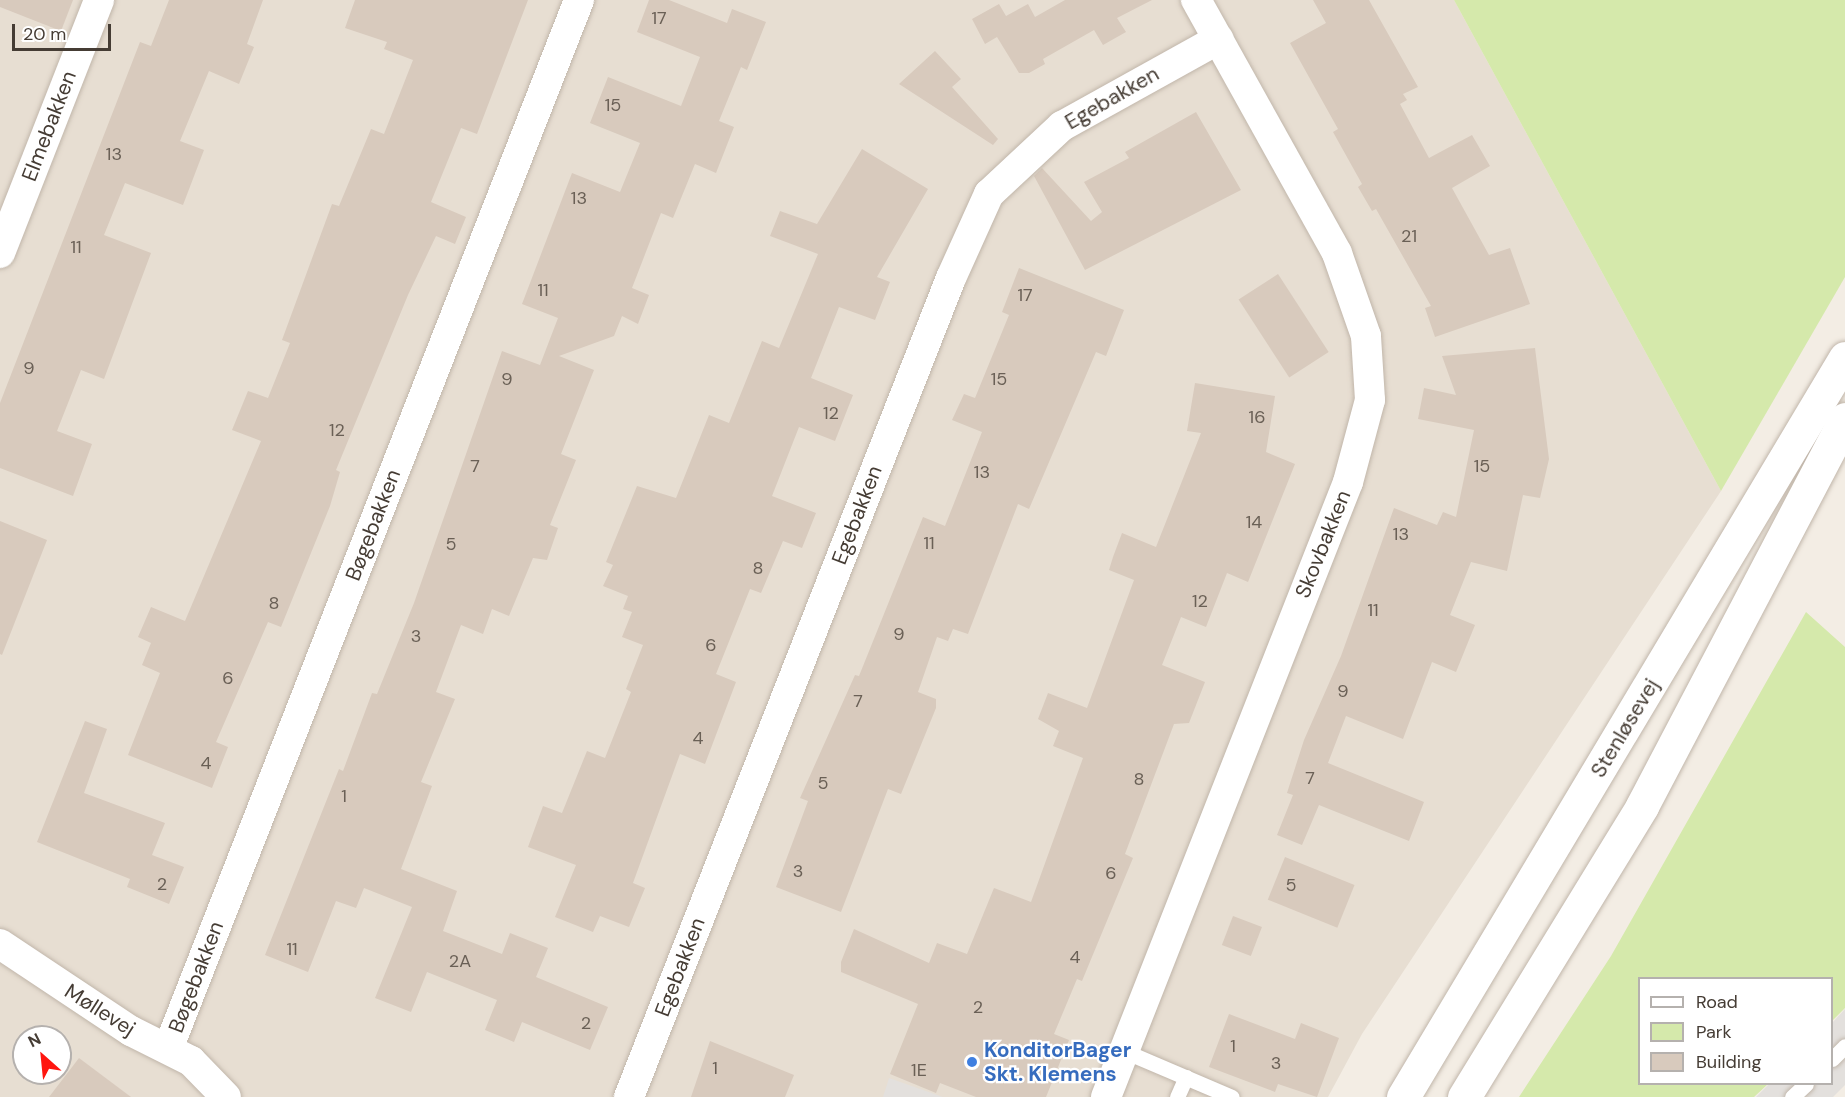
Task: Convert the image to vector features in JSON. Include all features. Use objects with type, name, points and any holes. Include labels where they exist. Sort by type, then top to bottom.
[{"type":"street","name":"Elmebakken","points":[[0,252],[99,0]]},
{"type":"street","name":"Bøgebakken","points":[[168,1049],[579,0]]},
{"type":"street","name":"Skovbakken","points":[[1106,1097],[1348,482],[1370,400],[1366,336],[1337,253],[1196,0]]},
{"type":"street","name":"Egebakken","points":[[628,1097],[951,278],[989,195],[1062,126],[1218,39]]},
{"type":"street","name":"Stenløsevej","points":[[1403,1097],[1845,358]]},
{"type":"street","points":[[1464,1097],[1642,806],[1845,419]]},
{"type":"street","name":"Møllevej","points":[[0,944],[131,1031],[168,1049],[207,1074],[226,1097]]},
{"type":"lane","points":[[1833,1058],[1845,1046]]},
{"type":"lane","points":[[1124,1051],[1233,1097]]},
{"type":"lane","points":[[1177,1097],[1186,1077]]},
{"type":"lane","points":[[1792,1097],[1804,1085]]},
{"type":"shaded area","points":[[0,0],[1454,0],[1721,491],[1362,1034],[1328,1097],[0,1097]]},
{"type":"shaded area","points":[[1845,1009],[1845,1085],[1833,1097],[1756,1097],[1768,1085],[1833,1085],[1833,1022]]},
{"type":"shaded area","points":[[889,1078],[943,1097],[883,1097]]},
{"type":"green space","points":[[1454,0],[1845,0],[1845,277],[1721,491]]},
{"type":"green space","points":[[1806,612],[1845,647],[1845,1008],[1833,1020],[1833,977],[1638,977],[1638,1085],[1767,1085],[1754,1097],[1519,1097],[1611,956]]},
{"type":"building","points":[[0,0],[73,0],[61,31],[0,7]]},
{"type":"building","points":[[169,0],[263,0],[247,44],[254,47],[239,84],[209,71],[180,141],[204,150],[183,205],[125,183],[104,235],[151,253],[104,379],[81,370],[57,431],[92,444],[73,496],[0,468],[0,403],[140,42],[151,46]]},
{"type":"building","points":[[355,0],[528,0],[477,134],[461,128],[431,202],[466,217],[455,244],[436,236],[408,295],[336,470],[340,472],[330,506],[281,627],[268,622],[216,742],[228,747],[212,788],[128,755],[160,673],[142,665],[151,643],[138,637],[151,607],[185,621],[261,441],[232,430],[248,391],[268,398],[290,343],[282,340],[332,204],[339,206],[371,129],[384,134],[413,60],[384,49],[387,42],[345,28]]},
{"type":"building","points":[[649,0],[669,0],[727,23],[732,9],[766,22],[747,70],[741,67],[719,121],[734,127],[716,173],[695,164],[673,218],[661,213],[632,288],[649,295],[638,324],[622,316],[614,336],[559,356],[594,370],[561,454],[576,460],[550,525],[558,528],[547,560],[533,558],[509,616],[492,609],[483,634],[461,625],[436,692],[455,699],[421,782],[432,786],[401,869],[457,891],[443,931],[502,954],[510,933],[548,948],[536,977],[608,1007],[590,1050],[522,1022],[514,1042],[485,1030],[497,1000],[427,972],[411,1012],[375,998],[412,907],[364,888],[356,908],[336,901],[308,972],[265,955],[339,769],[343,771],[372,693],[377,694],[414,603],[502,351],[540,365],[558,318],[522,304],[572,173],[620,192],[640,143],[590,123],[608,77],[681,106],[700,57],[637,32]]},
{"type":"building","points":[[1065,0],[1152,0],[1117,18],[1126,32],[1103,45],[1094,30],[1043,59],[1045,64],[1029,73],[1019,73],[997,37],[985,44],[972,19],[999,4],[1006,16],[1028,4],[1035,17]]},
{"type":"building","points":[[1313,0],[1369,0],[1418,87],[1403,94],[1407,100],[1400,104],[1429,158],[1472,135],[1490,166],[1452,188],[1489,255],[1510,248],[1530,304],[1435,337],[1425,308],[1431,306],[1376,209],[1372,211],[1358,187],[1362,184],[1333,132],[1338,129],[1290,43],[1326,23]]},
{"type":"building","points":[[935,51],[961,79],[952,87],[998,139],[993,145],[899,84]]},
{"type":"building","points":[[1196,112],[1241,190],[1085,270],[1034,176],[1042,168],[1091,221],[1102,212],[1084,182],[1129,158],[1125,152]]},
{"type":"building","points":[[862,149],[928,189],[877,277],[890,282],[875,320],[839,307],[811,378],[853,395],[835,441],[799,427],[772,496],[816,513],[802,548],[783,541],[761,593],[750,589],[716,674],[736,682],[705,764],[680,754],[633,883],[645,888],[629,927],[600,916],[593,932],[555,917],[576,865],[528,847],[543,806],[562,813],[587,751],[605,758],[631,692],[626,689],[643,645],[622,637],[632,612],[623,609],[628,596],[603,586],[613,565],[606,562],[637,486],[676,498],[709,415],[729,423],[762,341],[779,348],[818,254],[770,236],[780,211],[817,224]]},
{"type":"building","points":[[1019,268],[1124,310],[1106,356],[1096,352],[1029,509],[1018,504],[968,634],[953,629],[948,641],[937,637],[918,692],[936,699],[936,708],[901,794],[888,789],[841,912],[776,887],[808,801],[800,798],[855,675],[859,676],[923,517],[945,526],[982,432],[952,420],[964,394],[975,398],[1009,315],[1002,312]]},
{"type":"building","points":[[1278,274],[1329,352],[1289,378],[1239,300]]},
{"type":"building","points":[[1535,348],[1549,459],[1540,498],[1523,495],[1507,571],[1471,562],[1450,615],[1475,625],[1456,672],[1432,662],[1403,739],[1346,716],[1328,763],[1424,802],[1409,841],[1319,805],[1302,845],[1277,835],[1293,795],[1287,793],[1304,740],[1341,656],[1394,508],[1437,525],[1443,512],[1456,517],[1474,430],[1418,419],[1424,388],[1456,395],[1442,356]]},
{"type":"building","points":[[1195,383],[1275,396],[1266,452],[1295,464],[1248,582],[1227,573],[1206,627],[1181,617],[1162,665],[1205,682],[1189,723],[1174,724],[1125,854],[1133,858],[1082,981],[1077,979],[1054,1034],[1069,1040],[1046,1097],[976,1097],[940,1083],[936,1093],[890,1074],[918,1004],[841,972],[841,962],[854,929],[929,963],[937,943],[967,954],[994,888],[1031,902],[1083,758],[1053,746],[1059,731],[1038,719],[1048,693],[1087,708],[1134,580],[1109,570],[1113,557],[1122,533],[1156,547],[1201,433],[1187,431]]},
{"type":"building","points":[[0,521],[47,540],[2,655],[0,654]]},
{"type":"building","points":[[85,721],[107,729],[84,793],[165,823],[152,855],[184,867],[169,904],[127,887],[130,879],[37,842]]},
{"type":"building","points":[[1285,857],[1355,885],[1337,928],[1268,900]]},
{"type":"building","points":[[1233,916],[1262,927],[1251,956],[1222,945]]},
{"type":"building","points":[[1229,1014],[1295,1039],[1301,1023],[1339,1038],[1317,1097],[1278,1084],[1275,1092],[1209,1067]]},
{"type":"building","points":[[710,1041],[794,1075],[785,1097],[691,1097]]},
{"type":"building","points":[[79,1058],[131,1097],[49,1097],[58,1085],[72,1085],[72,1067]]},
{"type":"place","name":"KonditorBager Skt. Klemens","points":[[972,1062]]}]
